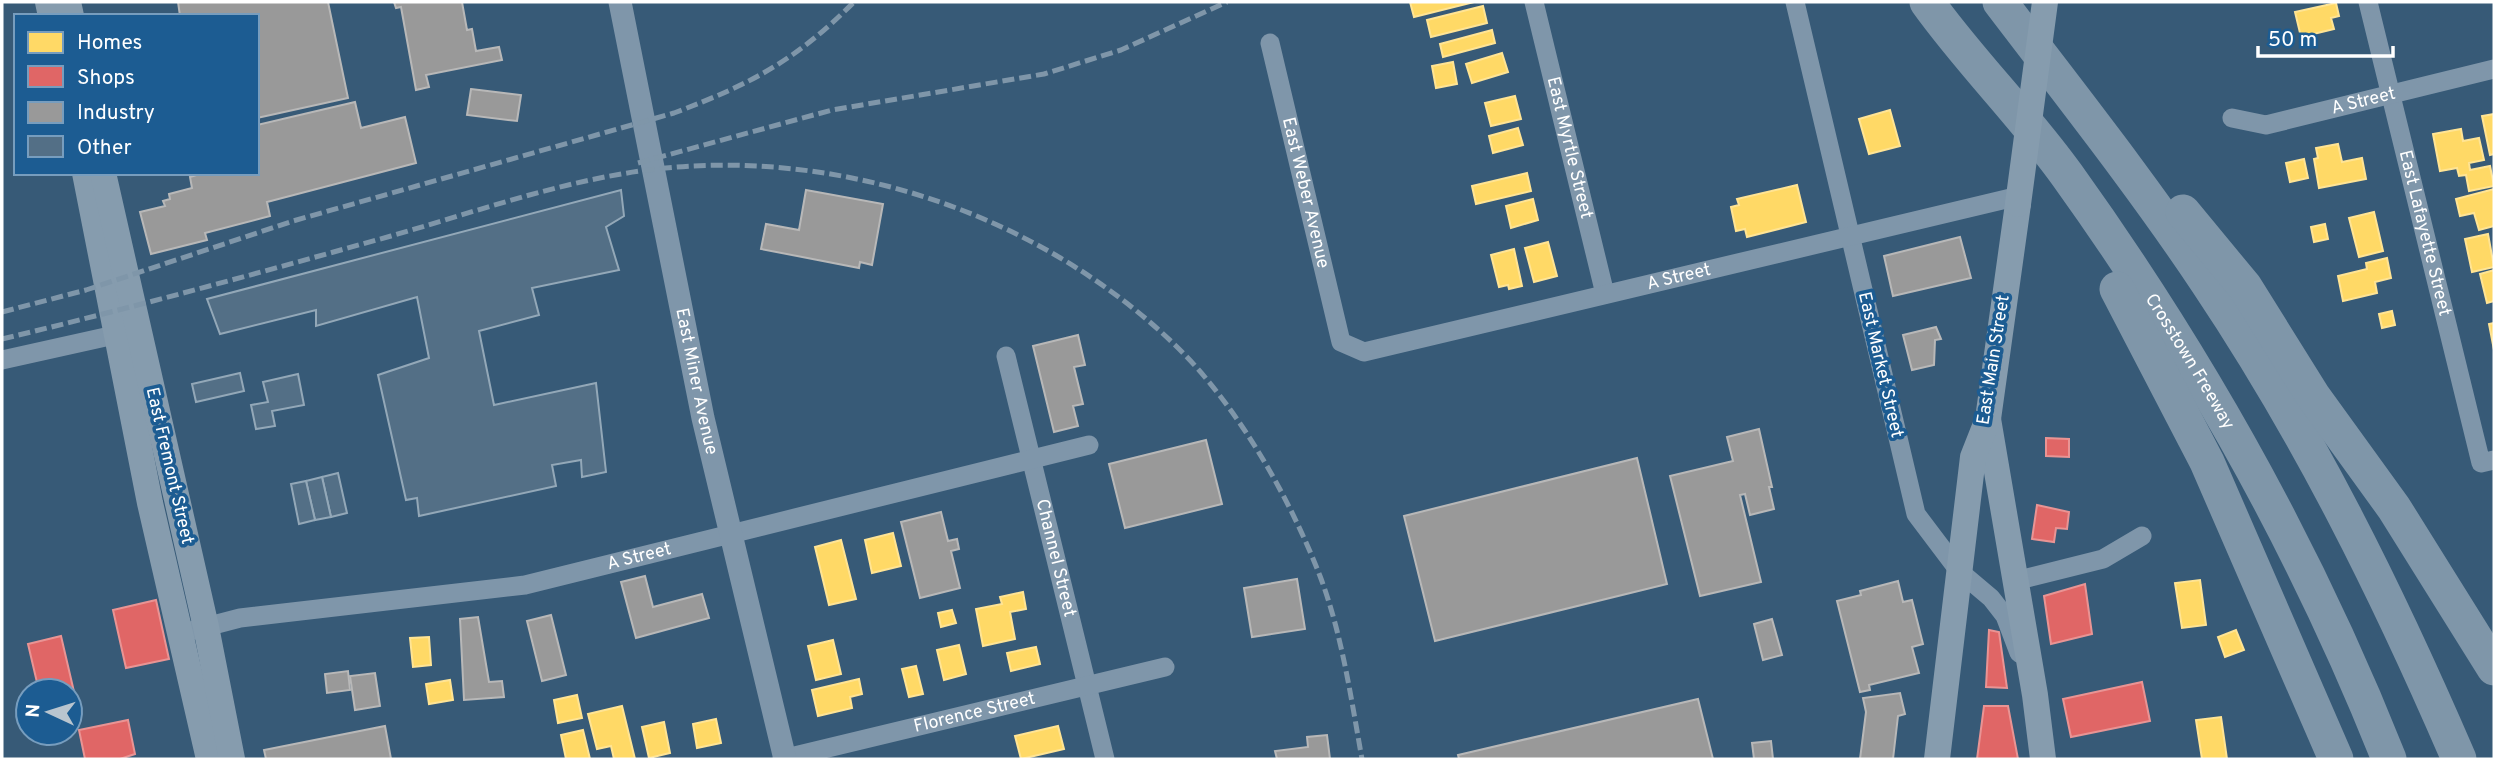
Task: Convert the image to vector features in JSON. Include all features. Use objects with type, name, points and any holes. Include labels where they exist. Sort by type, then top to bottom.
[{"type":"highway","name":"Crosstown Freeway","points":[[1927,2],[2066,173],[2226,421],[2266,493],[2349,658],[2389,759]]},
{"type":"highway","points":[[2000,2],[2207,282],[2307,445],[2399,620],[2459,759]]},
{"type":"highway","points":[[2108,145],[2147,169],[2245,287],[2313,396],[2394,508],[2494,668]]},
{"type":"highway","points":[[2088,206],[2111,277],[2207,462],[2336,759]]},
{"type":"main road","name":"East Main Street","points":[[1937,759],[1973,457],[1988,419],[2045,2]]},
{"type":"main road","name":"East Fremont Street","points":[[85,175],[119,334],[150,503],[194,630],[232,759]]},
{"type":"main road","name":"East Fremont Street","points":[[103,175],[194,630],[209,759]]},
{"type":"main road","name":"East Market Street","points":[[1988,419],[2035,695],[2043,759]]},
{"type":"street","name":"East Miner Avenue","points":[[620,2],[703,418],[784,759]]},
{"type":"street","name":"East Myrtle Street","points":[[1534,2],[1605,294]]},
{"type":"street","name":"East Market Street","points":[[1795,2],[1916,513],[1959,571],[1991,598],[2005,616],[2035,695]]},
{"type":"street","name":"East Lafayette Street","points":[[2368,2],[2488,462]]},
{"type":"street","name":"East Weber Avenue","points":[[1270,43],[1342,342]]},
{"type":"street","name":"A Street","points":[[2232,118],[2266,125],[2494,69]]},
{"type":"street","name":"A Street","points":[[1342,342],[1364,352],[2017,199]]},
{"type":"street","points":[[2,360],[119,334]]},
{"type":"street","name":"Channel Street","points":[[1006,356],[1105,759]]},
{"type":"street","name":"A Street","points":[[194,630],[307,610],[525,585],[1089,445]]},
{"type":"street","points":[[2015,581],[2103,559],[2143,536]]},
{"type":"street","name":"Florence Street","points":[[784,759],[1165,667]]},
{"type":"building: Homes","points":[[1410,2],[1474,2],[1414,17]]},
{"type":"building: Homes","points":[[2336,3],[2339,16],[2331,18],[2334,29],[2301,37],[2295,12]]},
{"type":"building: Homes","points":[[1483,6],[1487,23],[1431,37],[1427,20]]},
{"type":"building: Homes","points":[[1492,30],[1495,43],[1443,57],[1440,44]]},
{"type":"building: Homes","points":[[1502,53],[1508,72],[1472,83],[1466,64]]},
{"type":"building: Homes","points":[[1453,62],[1457,84],[1436,88],[1432,66]]},
{"type":"building: Homes","points":[[1515,96],[1521,119],[1491,126],[1485,103]]},
{"type":"building: Homes","points":[[1890,110],[1900,146],[1869,154],[1859,119]]},
{"type":"building: Homes","points":[[2494,114],[2494,154],[2490,155],[2482,116]]},
{"type":"building: Homes","points":[[1518,128],[1523,145],[1493,153],[1489,136]]},
{"type":"building: Homes","points":[[2461,129],[2463,141],[2479,138],[2484,160],[2469,163],[2470,170],[2490,166],[2494,186],[2469,191],[2466,175],[2459,176],[2457,168],[2440,171],[2433,134]]},
{"type":"building: Homes","points":[[2338,144],[2342,162],[2362,158],[2366,179],[2319,188],[2314,159],[2318,158],[2316,148]]},
{"type":"building: Homes","points":[[2304,159],[2308,178],[2290,182],[2286,163]]},
{"type":"building: Homes","points":[[1527,173],[1531,191],[1476,204],[1472,186]]},
{"type":"building: Homes","points":[[1797,185],[1806,222],[1747,237],[1745,229],[1736,231],[1731,207],[1739,205],[1737,199]]},
{"type":"building: Homes","points":[[2494,189],[2494,226],[2479,230],[2474,213],[2460,216],[2456,199]]},
{"type":"building: Homes","points":[[1533,199],[1538,220],[1511,228],[1506,206]]},
{"type":"building: Homes","points":[[2374,212],[2383,251],[2359,257],[2349,218]]},
{"type":"building: Homes","points":[[2325,224],[2328,239],[2314,242],[2311,227]]},
{"type":"building: Homes","points":[[2488,234],[2494,267],[2472,272],[2465,239]]},
{"type":"building: Homes","points":[[1548,242],[1557,276],[1534,282],[1525,248]]},
{"type":"building: Homes","points":[[1514,249],[1522,286],[1509,289],[1508,285],[1499,287],[1491,255]]},
{"type":"building: Homes","points":[[2387,258],[2391,278],[2375,282],[2377,293],[2343,301],[2338,276],[2367,269],[2366,263]]},
{"type":"building: Homes","points":[[2494,270],[2494,301],[2487,303],[2480,274]]},
{"type":"building: Homes","points":[[2392,311],[2395,325],[2382,328],[2379,314]]},
{"type":"building: Homes","points":[[2494,323],[2494,350],[2489,324]]},
{"type":"building: Homes","points":[[893,533],[901,566],[872,573],[865,540]]},
{"type":"building: Homes","points":[[841,540],[856,599],[829,605],[815,547]]},
{"type":"building: Homes","points":[[2200,580],[2206,625],[2182,628],[2175,583]]},
{"type":"building: Homes","points":[[1023,592],[1026,609],[1010,612],[1015,639],[983,646],[976,609],[1002,604],[1000,597]]},
{"type":"building: Homes","points":[[952,610],[956,623],[941,627],[938,613]]},
{"type":"building: Homes","points":[[2236,630],[2244,650],[2225,657],[2218,637]]},
{"type":"building: Homes","points":[[429,637],[431,665],[413,667],[410,638]]},
{"type":"building: Homes","points":[[833,640],[841,674],[816,680],[808,646]]},
{"type":"building: Homes","points":[[959,645],[966,674],[944,680],[937,650]]},
{"type":"building: Homes","points":[[1036,647],[1040,664],[1011,671],[1007,653]]},
{"type":"building: Homes","points":[[916,666],[923,694],[909,697],[902,669]]},
{"type":"building: Homes","points":[[859,679],[862,694],[850,697],[852,708],[818,716],[812,690]]},
{"type":"building: Homes","points":[[450,680],[453,700],[429,704],[426,684]]},
{"type":"building: Homes","points":[[577,695],[582,718],[558,723],[554,700]]},
{"type":"building: Homes","points":[[622,706],[635,759],[614,759],[611,746],[597,749],[588,714]]},
{"type":"building: Homes","points":[[2221,717],[2227,759],[2202,759],[2196,720]]},
{"type":"building: Homes","points":[[716,719],[721,743],[697,748],[693,724]]},
{"type":"building: Homes","points":[[664,722],[670,753],[649,758],[642,727]]},
{"type":"building: Homes","points":[[1058,726],[1064,749],[1021,759],[1015,736]]},
{"type":"building: Homes","points":[[583,730],[590,759],[566,759],[561,735]]},
{"type":"building: Shops","points":[[2046,438],[2069,439],[2069,457],[2046,456]]},
{"type":"building: Shops","points":[[2037,505],[2069,512],[2067,529],[2056,528],[2054,542],[2032,539]]},
{"type":"building: Shops","points":[[2085,584],[2092,634],[2051,644],[2044,596]]},
{"type":"building: Shops","points":[[156,600],[169,659],[126,668],[113,610]]},
{"type":"building: Shops","points":[[1989,630],[1999,632],[2007,688],[1986,687]]},
{"type":"building: Shops","points":[[61,636],[71,677],[36,677],[28,644]]},
{"type":"building: Shops","points":[[2142,682],[2150,721],[2071,737],[2063,699]]},
{"type":"building: Shops","points":[[1984,706],[2008,706],[2018,759],[1977,759]]},
{"type":"building: Shops","points":[[128,720],[135,754],[120,759],[85,759],[84,729]]},
{"type":"building: Industry","points":[[178,2],[328,2],[348,98],[259,118],[259,14],[180,14]]},
{"type":"building: Industry","points":[[394,2],[462,2],[467,30],[472,29],[476,51],[499,47],[502,60],[426,75],[429,87],[416,90],[401,7],[396,8]]},
{"type":"building: Industry","points":[[471,89],[521,95],[517,121],[467,115]]},
{"type":"building: Industry","points":[[355,102],[361,128],[405,117],[416,163],[267,202],[270,216],[205,233],[207,240],[151,254],[140,212],[165,206],[163,201],[170,199],[169,194],[192,188],[190,177],[259,175],[259,125]]},
{"type":"building: Industry","points":[[806,190],[883,204],[872,265],[860,262],[859,268],[761,249],[766,224],[799,230]]},
{"type":"building: Industry","points":[[1960,237],[1971,278],[1893,296],[1884,256]]},
{"type":"building: Industry","points":[[1936,327],[1941,339],[1935,340],[1934,365],[1912,370],[1903,335]]},
{"type":"building: Industry","points":[[1078,335],[1085,365],[1074,367],[1083,404],[1073,406],[1078,426],[1054,432],[1033,346]]},
{"type":"building: Industry","points":[[1759,429],[1774,509],[1750,515],[1745,494],[1740,495],[1761,582],[1700,596],[1670,476],[1733,461],[1727,437]]},
{"type":"building: Industry","points":[[1206,440],[1222,504],[1125,528],[1109,464]]},
{"type":"building: Industry","points":[[1637,458],[1667,584],[1435,641],[1404,516]]},
{"type":"building: Industry","points":[[941,512],[948,541],[957,539],[959,549],[951,551],[960,588],[920,598],[901,522]]},
{"type":"building: Industry","points":[[645,576],[653,607],[702,594],[709,618],[636,638],[621,582]]},
{"type":"building: Industry","points":[[1297,579],[1305,629],[1252,637],[1244,588]]},
{"type":"building: Industry","points":[[1898,581],[1903,602],[1912,600],[1923,644],[1912,647],[1919,673],[1869,685],[1870,690],[1860,692],[1837,601],[1861,595],[1860,591]]},
{"type":"building: Industry","points":[[551,615],[566,675],[542,681],[527,621]]},
{"type":"building: Industry","points":[[478,617],[489,682],[502,681],[504,697],[464,700],[460,619]]},
{"type":"building: Industry","points":[[1772,619],[1782,655],[1763,660],[1754,624]]},
{"type":"building: Industry","points":[[348,671],[350,690],[327,693],[325,674]]},
{"type":"building: Industry","points":[[375,673],[380,706],[355,710],[350,676]]},
{"type":"building: Industry","points":[[1900,693],[1905,714],[1898,716],[1893,759],[1860,759],[1866,712],[1863,698]]},
{"type":"building: Industry","points":[[1698,699],[1713,759],[1459,759],[1458,755]]},
{"type":"building: Industry","points":[[385,726],[391,759],[266,759],[264,750]]},
{"type":"building: Industry","points":[[1327,735],[1330,759],[1277,759],[1275,751],[1308,747],[1307,737]]},
{"type":"building: Industry","points":[[1771,741],[1773,759],[1754,759],[1752,743]]},
{"type":"building: Other","points":[[621,190],[624,216],[606,227],[619,270],[532,288],[539,315],[479,331],[494,405],[596,383],[606,472],[582,477],[581,460],[552,465],[556,486],[419,516],[417,498],[406,500],[378,375],[429,358],[417,297],[316,326],[316,310],[220,334],[207,299]]},
{"type":"building: Other","points":[[240,373],[244,391],[196,402],[192,384]]},
{"type":"building: Other","points":[[298,374],[304,405],[272,411],[275,426],[256,429],[251,405],[268,402],[263,382]]},
{"type":"building: Other","points":[[338,473],[347,513],[331,517],[322,477]]},
{"type":"building: Other","points":[[322,477],[331,517],[315,520],[306,481]]},
{"type":"building: Other","points":[[306,481],[315,520],[299,524],[291,484]]},
{"type":"railway","points":[[2,312],[86,290],[293,221],[674,113],[726,92],[771,69],[812,40],[854,2]]},
{"type":"railway","points":[[638,163],[832,110],[1044,74],[1121,50],[1227,2]]},
{"type":"railway","points":[[2,339],[246,276],[551,189],[648,170],[719,165],[791,169],[862,180],[931,199],[998,225],[1061,259],[1121,299],[1175,345],[1219,395],[1240,423],[1277,484],[1320,576],[1340,643],[1362,759]]}]
